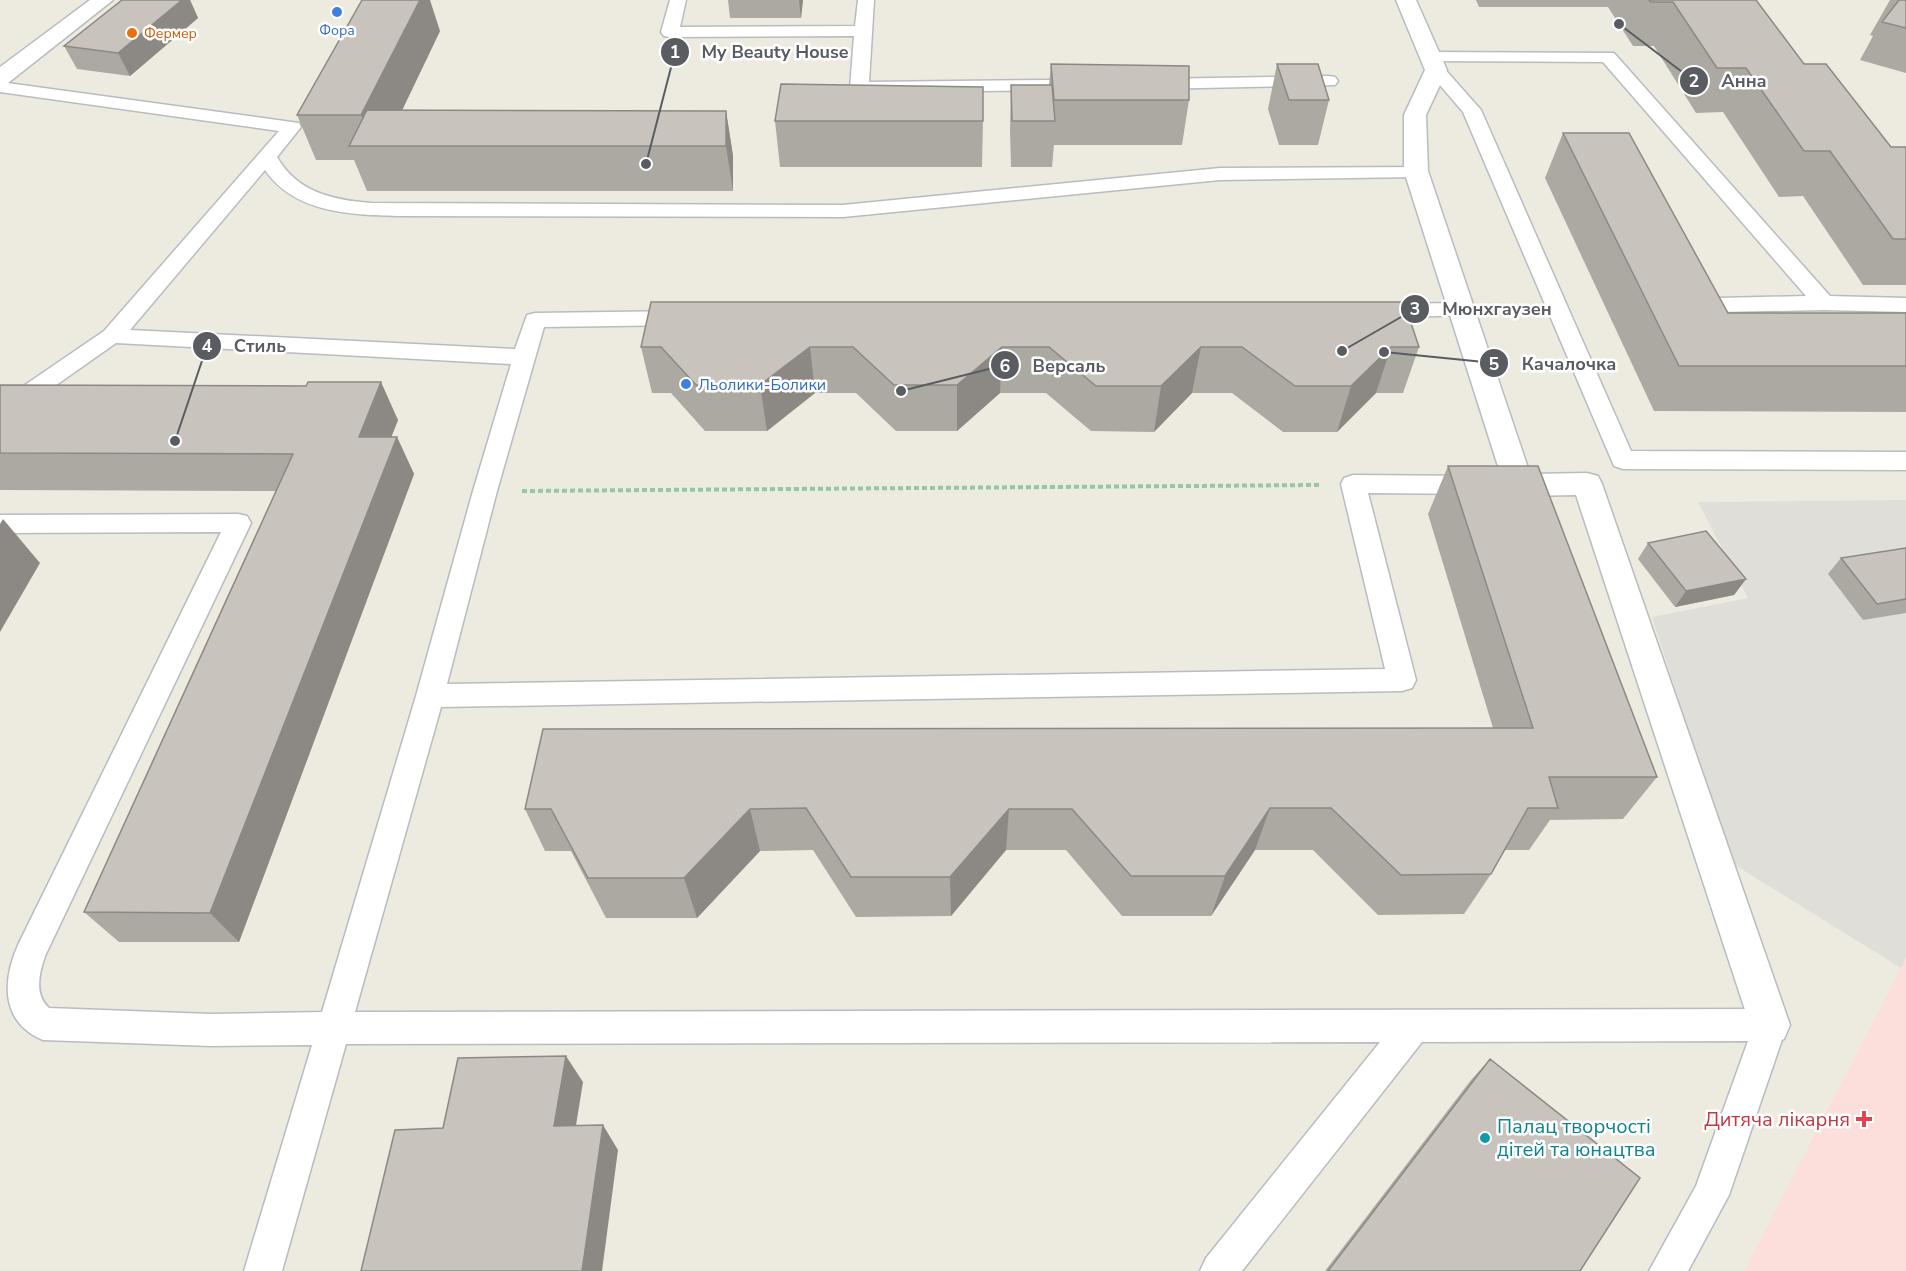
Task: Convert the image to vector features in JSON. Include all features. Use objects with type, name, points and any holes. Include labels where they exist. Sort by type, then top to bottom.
[{"type":"street","points":[[0,78],[103,0]]},
{"type":"street","points":[[1406,0],[1433,64],[1415,115],[1416,171],[1519,485],[1587,484],[1770,1025]]},
{"type":"lane","points":[[678,0],[670,33],[864,31]]},
{"type":"lane","points":[[866,0],[859,88],[1070,85]]},
{"type":"lane","points":[[1433,64],[1608,57],[1824,303]]},
{"type":"lane","points":[[1433,64],[1472,110],[1623,460],[1906,461]]},
{"type":"lane","points":[[1141,84],[1329,81]]},
{"type":"lane","points":[[0,87],[292,127],[112,336],[0,413]]},
{"type":"lane","points":[[267,156],[281,179],[310,197],[352,208],[402,210],[843,211],[1220,174],[1416,171]]},
{"type":"lane","points":[[1719,305],[1824,303],[1906,305]]},
{"type":"lane","points":[[1355,311],[1461,310]]},
{"type":"lane","points":[[263,1271],[430,696],[485,491],[535,320],[701,318]]},
{"type":"lane","points":[[112,336],[524,357]]},
{"type":"lane","points":[[430,696],[1402,680],[1353,484],[1519,485]]},
{"type":"lane","points":[[0,524],[238,524],[30,954],[22,982],[24,1001],[31,1017],[43,1024],[211,1030],[1770,1025],[1711,1195],[1668,1271]]},
{"type":"lane","points":[[1219,1271],[1414,1026]]},
{"type":"path","points":[[485,491],[1353,484]]},
{"type":"shaded area","points":[[1906,500],[1906,958],[1901,968],[1730,862],[1652,617],[1748,598],[1698,502]]},
{"type":"shaded area","name":"Дитяча лікарня","points":[[1906,958],[1906,1271],[1744,1271],[1901,968]]},
{"type":"building","points":[[122,0],[182,0],[118,53],[64,46]]},
{"type":"building","points":[[362,0],[420,0],[361,115],[297,115]]},
{"type":"building","points":[[1649,0],[1756,0],[1804,64],[1826,64],[1891,147],[1906,147],[1906,239],[1893,239],[1830,151],[1804,151],[1746,68],[1717,68],[1673,2],[1651,2]]},
{"type":"building","points":[[1899,0],[1906,0],[1906,28],[1882,22]]},
{"type":"building","points":[[1051,64],[1189,66],[1189,100],[1054,100]]},
{"type":"building","points":[[1277,64],[1318,64],[1329,100],[1289,100]]},
{"type":"building","points":[[781,84],[983,87],[983,121],[775,121]]},
{"type":"building","points":[[1011,85],[1052,85],[1055,121],[1012,121]]},
{"type":"building","points":[[367,110],[726,111],[726,146],[349,146]]},
{"type":"building","points":[[1563,133],[1629,133],[1728,313],[1906,313],[1906,366],[1679,366]]},
{"type":"building","points":[[651,302],[1404,302],[1419,347],[1391,347],[1351,386],[1295,386],[1242,347],[1201,347],[1161,386],[1096,386],[1049,347],[1002,347],[957,385],[894,385],[853,347],[810,347],[760,385],[696,385],[661,347],[641,347]]},
{"type":"building","points":[[308,382],[381,382],[359,437],[397,437],[210,913],[84,912],[293,454],[0,453],[0,385],[306,386]]},
{"type":"building","points":[[1448,466],[1538,466],[1657,777],[1549,777],[1558,808],[1528,808],[1491,874],[1401,875],[1331,808],[1270,808],[1225,876],[1131,876],[1072,809],[1009,809],[950,877],[851,877],[806,808],[750,809],[684,878],[588,878],[551,809],[525,809],[543,729],[1533,728]]},
{"type":"building","points":[[1706,531],[1746,579],[1686,591],[1648,543]]},
{"type":"building","points":[[1906,548],[1906,599],[1877,604],[1841,558]]},
{"type":"building","points":[[566,1056],[554,1126],[603,1125],[582,1271],[361,1271],[395,1130],[443,1128],[458,1058]]},
{"type":"building","name":"Палац творчості дітей та юнацтва","points":[[1490,1059],[1640,1178],[1580,1271],[1328,1271]]},
{"type":"place","name":"Фора","points":[[337,12]]},
{"type":"place","name":"Анна","points":[[1619,24]]},
{"type":"place","name":"Фермер","points":[[132,33]]},
{"type":"place","name":"My Beauty House","points":[[646,164]]},
{"type":"place","name":"Мюнхгаузен","points":[[1342,351]]},
{"type":"place","name":"Качалочка","points":[[1384,352]]},
{"type":"place","name":"Льолики-Болики","points":[[686,384]]},
{"type":"place","name":"Версаль","points":[[901,391]]},
{"type":"place","name":"Стиль","points":[[175,441]]},
{"type":"place","name":"Дитяча лікарня","points":[[1864,1119]]},
{"type":"place","name":"Палац творчості дітей та юнацтва","points":[[1485,1138]]}]
